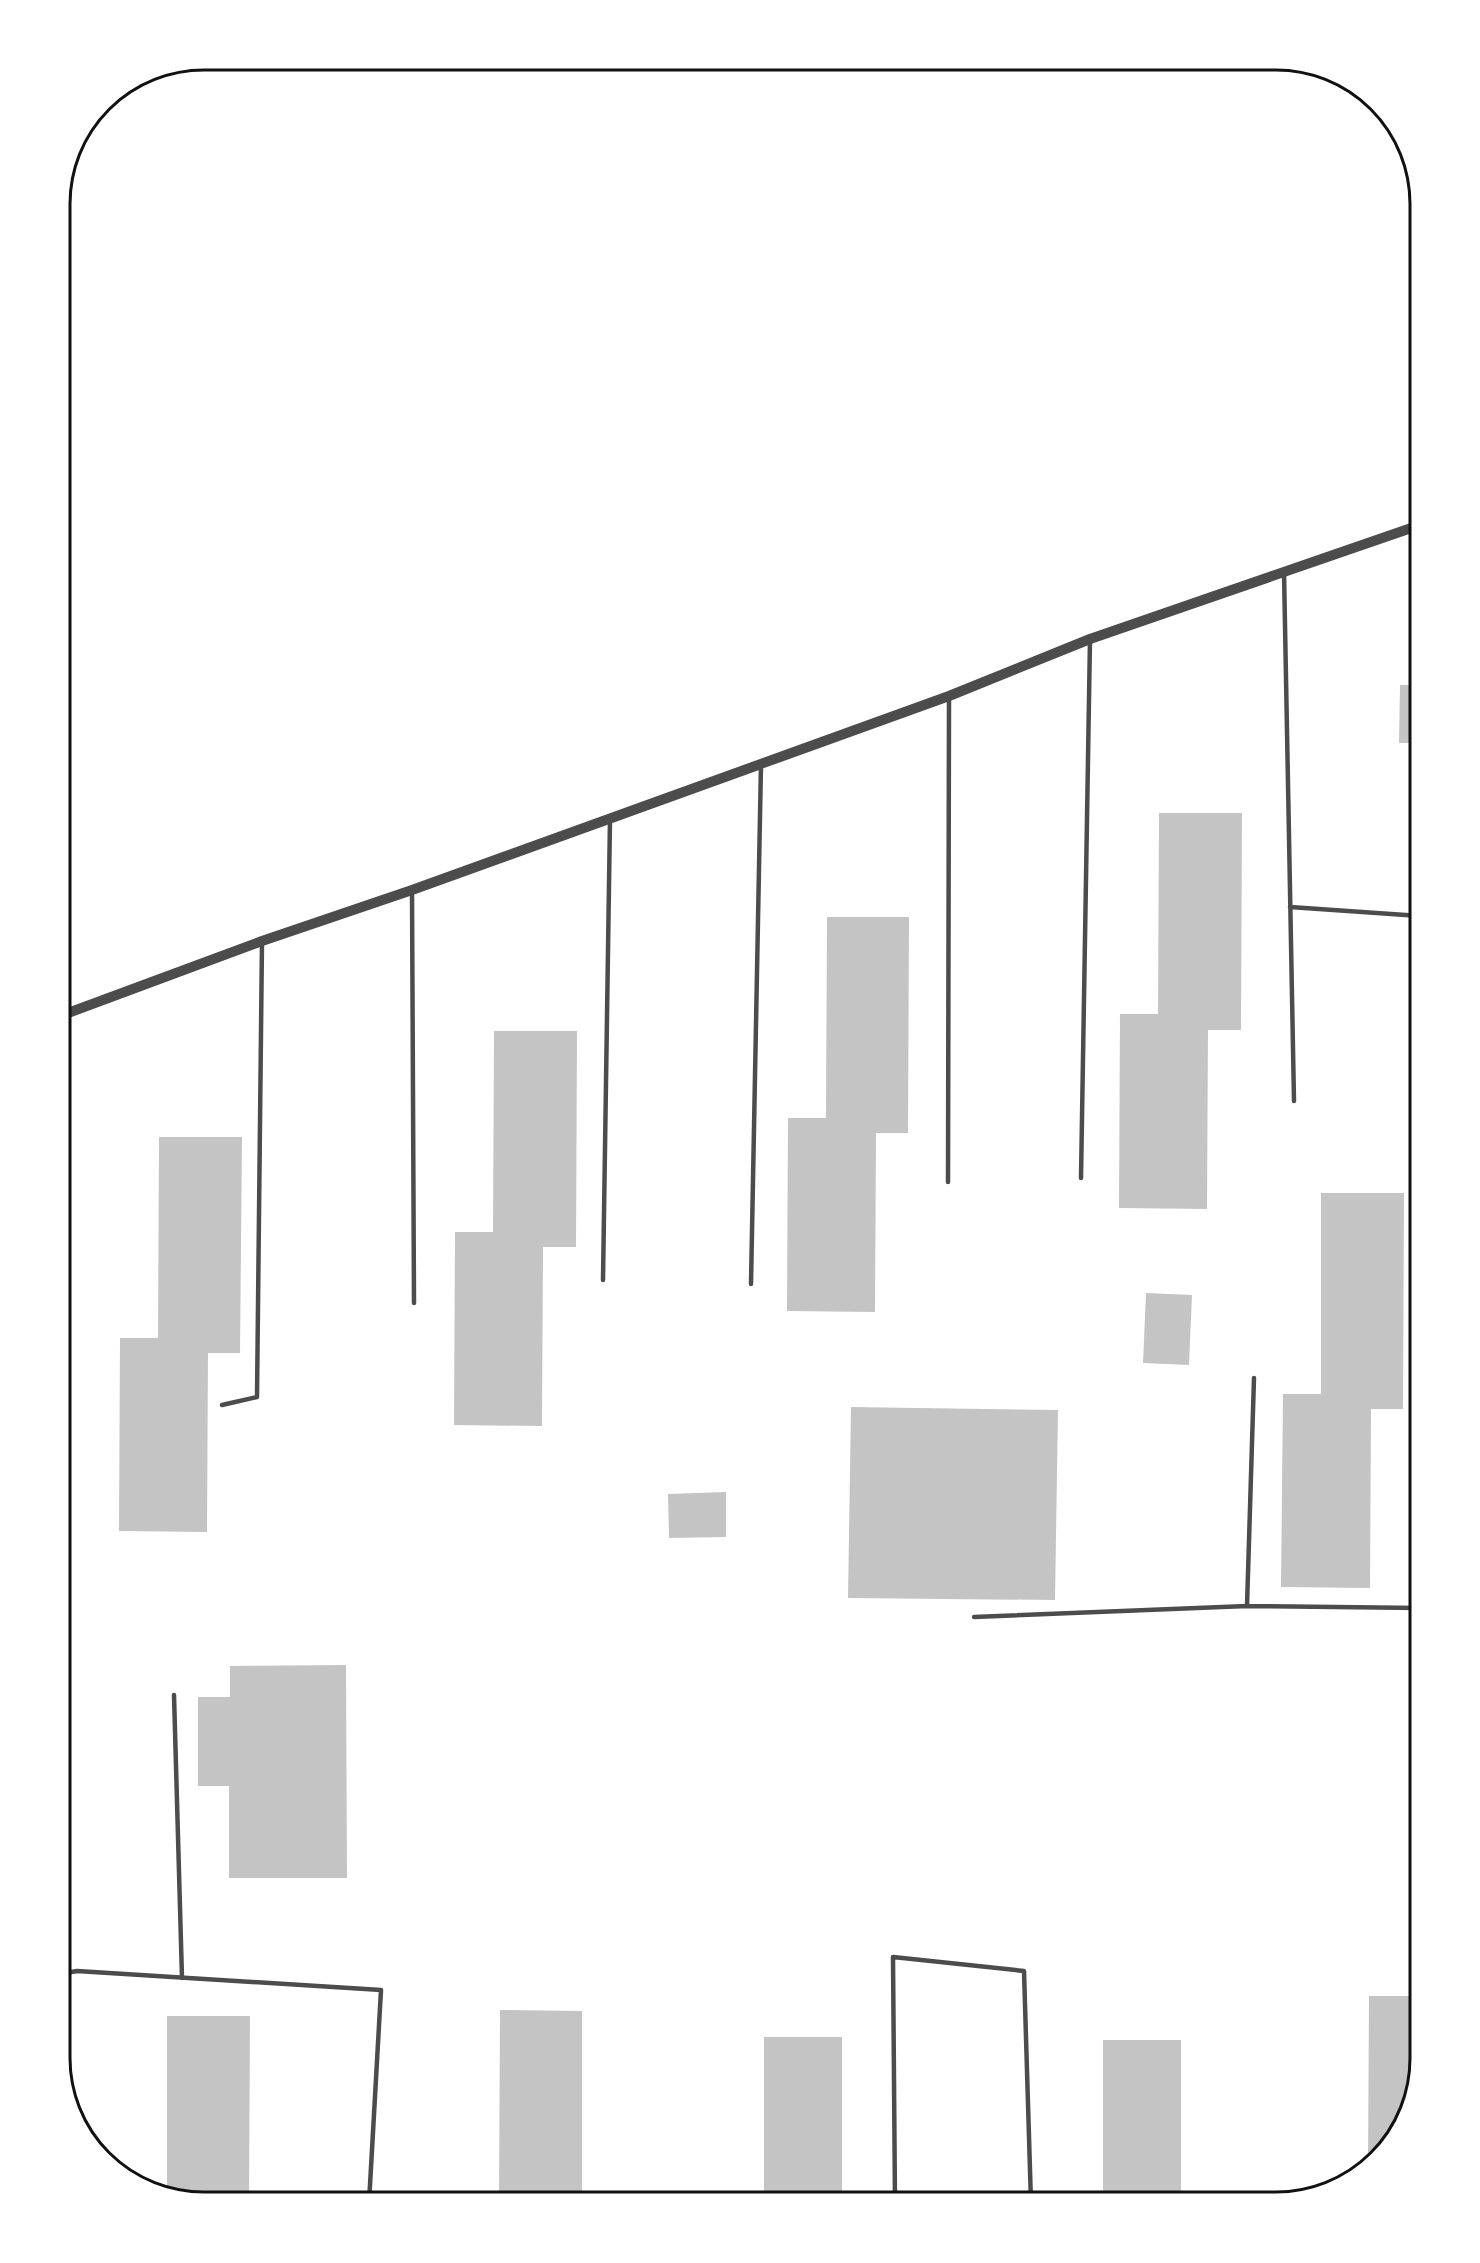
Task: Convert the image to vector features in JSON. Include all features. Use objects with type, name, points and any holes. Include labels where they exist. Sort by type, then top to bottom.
[{"type":"street","points":[[71,1012],[262,941],[412,890],[949,696],[1090,639],[1410,528]]},
{"type":"lane","points":[[1284,572],[1294,1101]]},
{"type":"lane","points":[[1081,1178],[1090,639]]},
{"type":"lane","points":[[948,1182],[949,696]]},
{"type":"lane","points":[[751,1284],[761,764]]},
{"type":"lane","points":[[603,1280],[609,819]]},
{"type":"lane","points":[[412,890],[414,1303]]},
{"type":"lane","points":[[1290,907],[1410,915]]},
{"type":"lane","points":[[222,1405],[257,1397],[262,941]]},
{"type":"lane","points":[[1247,1606],[1254,1378]]},
{"type":"lane","points":[[974,1617],[1247,1606],[1410,1608]]},
{"type":"lane","points":[[174,1695],[182,1978]]},
{"type":"lane","points":[[895,2192],[893,1957],[1024,1971],[1031,2192]]},
{"type":"lane","points":[[70,1972],[381,1990],[370,2192]]},
{"type":"building","points":[[1400,685],[1410,685],[1410,743],[1399,743]]},
{"type":"building","points":[[1159,813],[1242,813],[1241,1030],[1208,1030],[1207,1209],[1119,1208],[1120,1014],[1158,1014]]},
{"type":"building","points":[[827,917],[909,917],[908,1133],[876,1133],[875,1312],[787,1311],[788,1118],[826,1118]]},
{"type":"building","points":[[494,1031],[577,1031],[576,1247],[543,1247],[542,1426],[454,1425],[455,1232],[493,1232]]},
{"type":"building","points":[[159,1137],[242,1137],[240,1353],[208,1353],[207,1532],[119,1531],[120,1338],[158,1338]]},
{"type":"building","points":[[1321,1193],[1404,1193],[1403,1409],[1371,1409],[1370,1588],[1281,1587],[1283,1394],[1321,1394]]},
{"type":"building","points":[[1146,1293],[1192,1295],[1189,1365],[1143,1363]]},
{"type":"building","points":[[851,1407],[1058,1410],[1055,1600],[848,1598]]},
{"type":"building","points":[[726,1492],[726,1537],[669,1538],[668,1494]]},
{"type":"building","points":[[346,1665],[347,1878],[229,1878],[229,1786],[198,1786],[198,1697],[230,1697],[230,1666]]},
{"type":"building","points":[[1369,1996],[1410,1996],[1410,2059],[1405,2093],[1392,2126],[1368,2155]]},
{"type":"building","points":[[500,2010],[582,2011],[582,2192],[499,2192]]},
{"type":"building","points":[[167,2016],[250,2016],[249,2192],[196,2192],[167,2187]]},
{"type":"building","points":[[764,2037],[842,2037],[842,2192],[764,2192]]},
{"type":"building","points":[[1103,2040],[1181,2040],[1181,2192],[1103,2192]]}]
